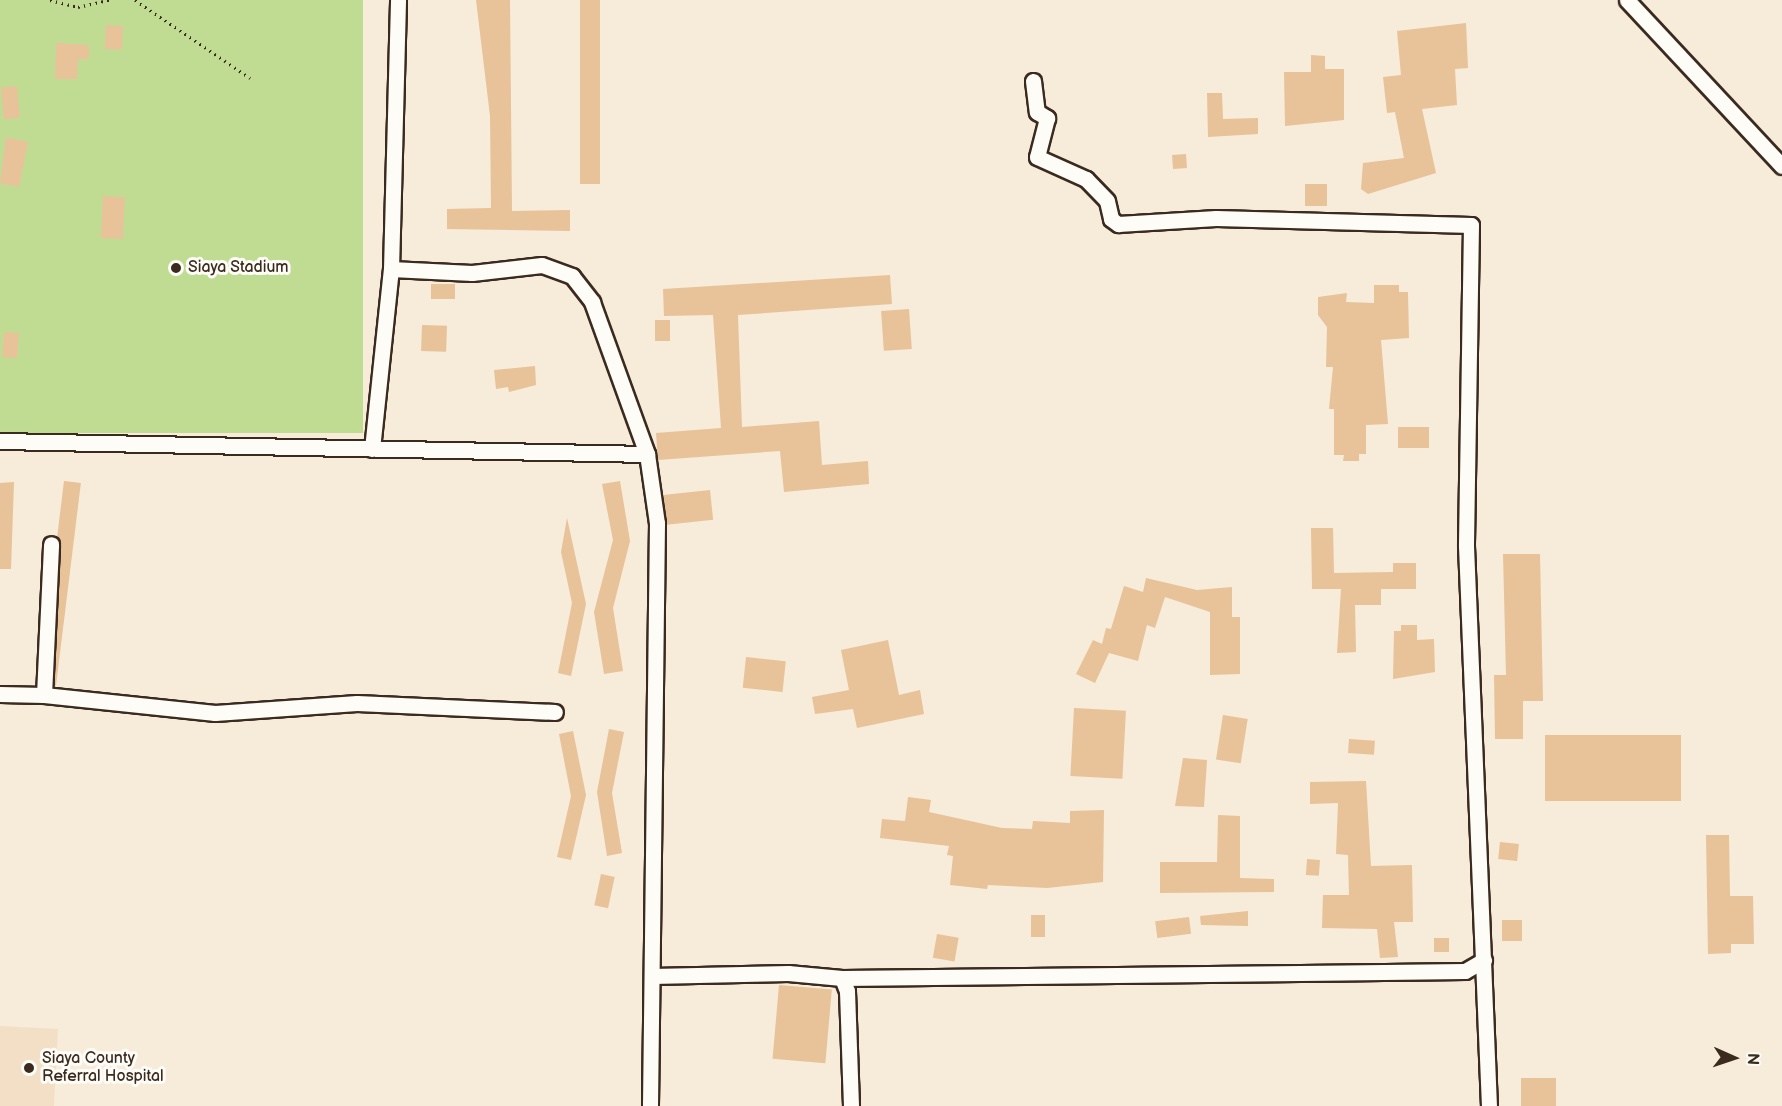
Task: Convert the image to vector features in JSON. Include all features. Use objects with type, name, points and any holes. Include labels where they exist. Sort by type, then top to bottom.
[{"type":"street","points":[[372,449],[392,269],[398,0]]},
{"type":"street","points":[[1627,0],[1782,166]]},
{"type":"street","points":[[1033,81],[1037,112],[1047,118],[1037,157],[1086,179],[1107,201],[1111,219],[1118,224],[1216,218],[1471,225],[1466,546],[1490,1106]]},
{"type":"street","points":[[392,269],[472,273],[542,265],[572,276],[592,302],[646,454],[657,523],[650,1106]]},
{"type":"street","points":[[0,441],[646,454]]},
{"type":"street","points":[[44,695],[51,544]]},
{"type":"street","points":[[0,694],[44,695],[215,713],[357,703],[555,712]]},
{"type":"street","points":[[652,976],[788,973],[842,978],[1465,971],[1484,960]]},
{"type":"street","points":[[842,978],[847,991],[850,1106]]},
{"type":"path","points":[[50,0],[78,7],[109,0]]},
{"type":"path","points":[[135,0],[250,78]]},
{"type":"shaded area","name":"Siaya County Referral Hospital","points":[[0,1026],[58,1029],[54,1106],[0,1106]]},
{"type":"green space","name":"Siaya Stadium","points":[[0,0],[363,0],[363,433],[0,433]]},
{"type":"building","points":[[476,0],[510,0],[512,211],[570,210],[570,231],[447,229],[447,209],[491,208],[490,116]]},
{"type":"building","points":[[580,0],[600,0],[600,184],[580,184]]},
{"type":"building","points":[[1466,23],[1468,68],[1455,69],[1457,105],[1422,109],[1436,173],[1368,194],[1361,189],[1363,163],[1404,158],[1395,112],[1387,113],[1383,77],[1401,75],[1397,31]]},
{"type":"building","points":[[106,25],[123,26],[122,50],[105,49]]},
{"type":"building","points":[[56,43],[89,45],[89,59],[78,59],[77,79],[55,79]]},
{"type":"building","points":[[1311,55],[1325,56],[1325,69],[1344,69],[1344,120],[1285,126],[1284,72],[1311,72]]},
{"type":"building","points":[[17,86],[20,118],[4,119],[1,87]]},
{"type":"building","points":[[1207,93],[1222,93],[1223,119],[1258,118],[1258,134],[1208,137]]},
{"type":"building","points":[[6,137],[28,142],[19,187],[0,183]]},
{"type":"building","points":[[1186,154],[1187,168],[1173,169],[1172,155]]},
{"type":"building","points":[[1305,184],[1327,184],[1327,206],[1305,206]]},
{"type":"building","points":[[103,196],[125,197],[123,239],[101,238]]},
{"type":"building","points":[[890,275],[892,304],[738,315],[742,427],[819,421],[822,465],[868,461],[869,484],[784,492],[780,451],[658,460],[656,433],[721,428],[713,315],[664,316],[663,289]]},
{"type":"building","points":[[431,284],[455,284],[455,299],[431,299]]},
{"type":"building","points":[[1374,285],[1399,285],[1399,292],[1408,292],[1409,338],[1381,340],[1388,424],[1366,425],[1366,454],[1359,454],[1359,461],[1343,461],[1344,455],[1334,455],[1334,409],[1329,409],[1333,367],[1326,367],[1327,327],[1318,315],[1318,297],[1347,293],[1346,302],[1374,303]]},
{"type":"building","points":[[909,309],[912,349],[884,351],[881,311]]},
{"type":"building","points":[[655,320],[670,320],[670,341],[655,341]]},
{"type":"building","points":[[422,325],[447,326],[446,352],[421,351]]},
{"type":"building","points":[[4,332],[19,333],[17,358],[2,357]]},
{"type":"building","points":[[535,366],[536,385],[509,392],[508,387],[496,389],[494,370]]},
{"type":"building","points":[[1398,427],[1429,427],[1429,448],[1398,448]]},
{"type":"building","points":[[64,481],[81,483],[56,686],[39,683]]},
{"type":"building","points":[[620,481],[630,541],[613,608],[623,671],[604,674],[594,612],[613,540],[602,484]]},
{"type":"building","points":[[14,482],[11,569],[0,569],[0,483]]},
{"type":"building","points":[[710,490],[713,520],[666,525],[663,495]]},
{"type":"building","points":[[567,518],[586,604],[571,676],[558,673],[572,603],[561,552]]},
{"type":"building","points":[[1311,528],[1333,528],[1334,573],[1393,572],[1393,563],[1416,563],[1416,589],[1381,589],[1381,605],[1355,605],[1356,652],[1337,653],[1341,589],[1312,589]]},
{"type":"building","points":[[1503,554],[1540,554],[1543,701],[1523,701],[1523,739],[1495,739],[1494,675],[1506,675]]},
{"type":"building","points":[[1146,578],[1197,590],[1232,587],[1232,617],[1240,617],[1240,674],[1210,675],[1210,612],[1165,597],[1155,628],[1147,625],[1138,661],[1109,653],[1095,683],[1076,674],[1093,640],[1102,644],[1106,628],[1111,629],[1124,586],[1143,592]]},
{"type":"building","points":[[1401,625],[1417,625],[1417,640],[1434,639],[1435,672],[1393,679],[1394,631],[1401,631]]},
{"type":"building","points":[[888,640],[899,695],[920,690],[924,714],[857,728],[853,709],[815,714],[812,697],[849,690],[841,650]]},
{"type":"building","points":[[746,657],[786,661],[783,692],[743,688]]},
{"type":"building","points":[[1074,708],[1126,711],[1122,779],[1070,776]]},
{"type":"building","points":[[1223,715],[1248,719],[1241,763],[1216,759]]},
{"type":"building","points":[[609,729],[624,732],[612,793],[622,853],[607,856],[597,792]]},
{"type":"building","points":[[573,731],[586,795],[571,860],[557,857],[571,796],[559,734]]},
{"type":"building","points":[[1545,735],[1681,735],[1681,801],[1545,801]]},
{"type":"building","points":[[1349,739],[1375,741],[1374,755],[1348,753]]},
{"type":"building","points":[[1183,758],[1207,760],[1204,807],[1175,806]]},
{"type":"building","points":[[1366,781],[1371,866],[1412,865],[1413,922],[1394,922],[1398,957],[1380,958],[1377,929],[1322,928],[1323,895],[1349,895],[1348,855],[1336,854],[1338,803],[1310,804],[1310,782]]},
{"type":"building","points":[[908,797],[931,800],[929,812],[1002,828],[1032,829],[1033,821],[1070,823],[1070,811],[1104,810],[1103,882],[1047,888],[988,885],[987,889],[950,885],[953,856],[947,855],[949,846],[880,838],[882,819],[905,821]]},
{"type":"building","points":[[1218,815],[1240,816],[1240,878],[1274,879],[1274,892],[1160,893],[1160,862],[1217,862]]},
{"type":"building","points":[[1706,835],[1729,835],[1730,896],[1753,896],[1754,944],[1731,944],[1731,953],[1708,954]]},
{"type":"building","points":[[1500,842],[1519,844],[1517,861],[1498,859]]},
{"type":"building","points":[[1307,859],[1320,860],[1319,876],[1306,875]]},
{"type":"building","points":[[601,874],[615,877],[608,908],[594,905]]},
{"type":"building","points":[[1248,911],[1248,926],[1201,925],[1200,916]]},
{"type":"building","points":[[1031,915],[1045,915],[1045,937],[1031,937]]},
{"type":"building","points":[[1189,917],[1191,934],[1157,938],[1155,921]]},
{"type":"building","points":[[1502,920],[1522,920],[1522,941],[1502,941]]},
{"type":"building","points":[[937,934],[959,938],[954,961],[933,958]]},
{"type":"building","points":[[1434,938],[1449,938],[1449,952],[1434,952]]},
{"type":"building","points":[[779,985],[832,990],[825,1063],[773,1059]]},
{"type":"building","points":[[1521,1078],[1556,1078],[1556,1106],[1521,1106]]},
{"type":"place","name":"Siaya Stadium","points":[[176,268]]},
{"type":"place","name":"Siaya County Referral Hospital","points":[[29,1068]]}]
